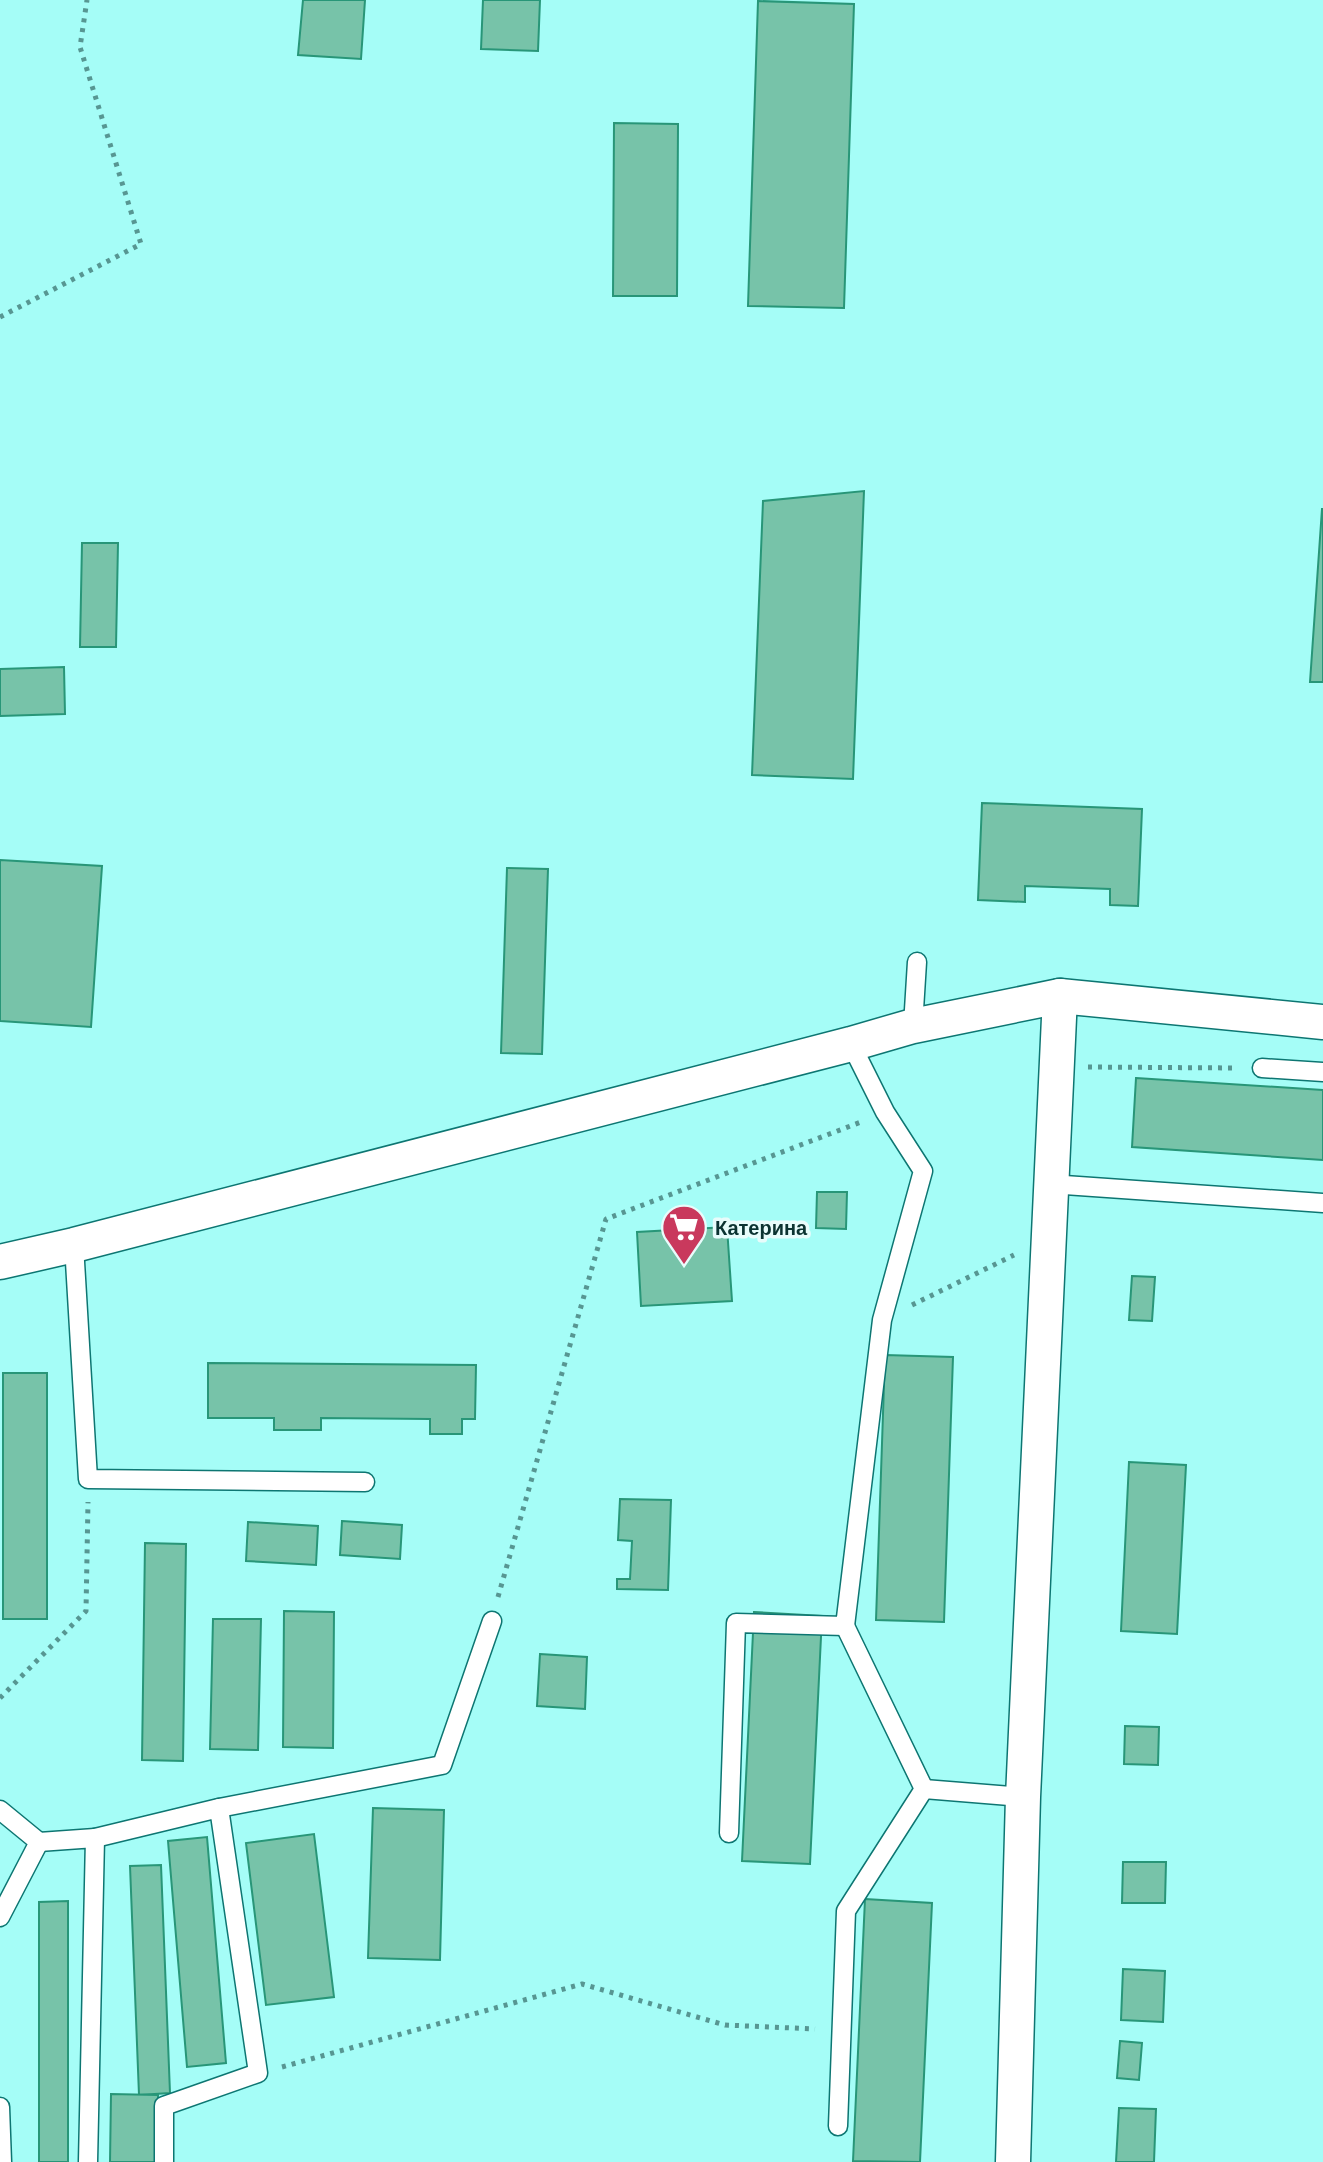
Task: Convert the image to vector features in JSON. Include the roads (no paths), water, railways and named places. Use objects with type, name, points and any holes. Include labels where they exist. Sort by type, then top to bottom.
[{"type":"street","points":[[1013,2162],[1023,1797],[1060,996]]},
{"type":"street","points":[[0,1262],[913,1026],[1060,996],[1323,1022]]},
{"type":"lane","points":[[913,1026],[917,962]]},
{"type":"lane","points":[[851,1044],[885,1112],[923,1171],[882,1320],[845,1626],[924,1789]]},
{"type":"lane","points":[[1262,1068],[1323,1072]]},
{"type":"lane","points":[[1050,1184],[1323,1203]]},
{"type":"lane","points":[[74,1245],[88,1479],[365,1482]]},
{"type":"lane","points":[[0,1810],[39,1842],[95,1838],[219,1808],[442,1765],[492,1621]]},
{"type":"lane","points":[[729,1833],[736,1623],[845,1626]]},
{"type":"lane","points":[[924,1789],[1023,1797]]},
{"type":"lane","points":[[838,2126],[846,1911],[924,1789]]},
{"type":"lane","points":[[164,2162],[164,2106],[258,2073],[219,1808]]},
{"type":"lane","points":[[88,2162],[95,1838]]},
{"type":"lane","points":[[0,1917],[39,1842]]},
{"type":"lane","points":[[0,2107],[2,2162]]},
{"type":"place","name":"Катерина","points":[[684,1266]]}]
